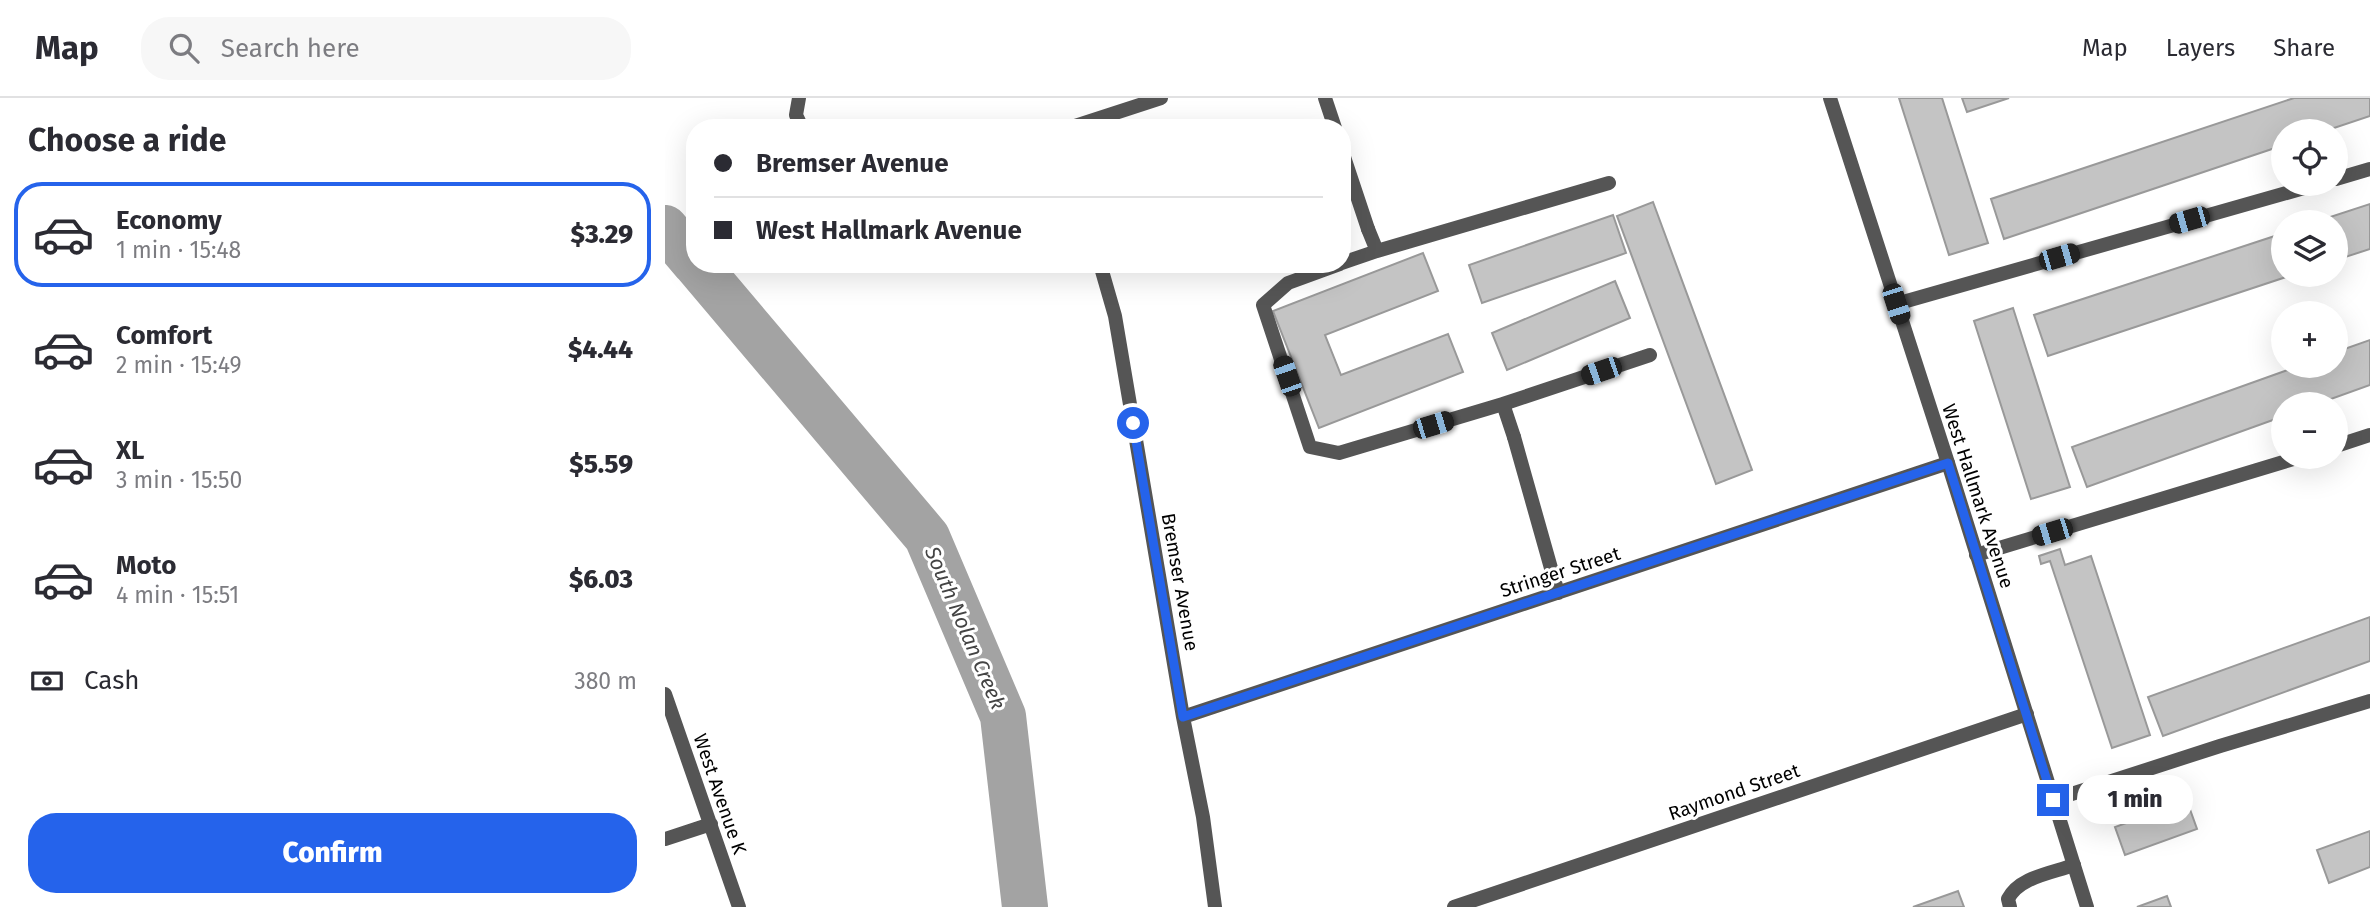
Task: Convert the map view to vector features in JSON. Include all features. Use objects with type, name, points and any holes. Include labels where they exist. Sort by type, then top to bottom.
[{"type":"street","points":[[798,119],[799,98]]},
{"type":"street","points":[[1097,119],[1161,98]]},
{"type":"street","points":[[1325,98],[1332,119]]},
{"type":"street","name":"West Hallmark Avenue","points":[[1829,98],[1948,463],[2087,907]]},
{"type":"street","points":[[2348,175],[2370,169]]},
{"type":"street","points":[[1351,178],[1377,251]]},
{"type":"street","points":[[1351,260],[1609,183]]},
{"type":"street","points":[[1896,304],[2276,196]]},
{"type":"street","name":"Bremser Avenue","points":[[1103,273],[1115,316],[1183,717],[1203,817],[1215,907]]},
{"type":"street","points":[[1316,273],[1288,283],[1263,305],[1310,447],[1339,453],[1503,404],[1650,355]]},
{"type":"street","points":[[1503,404],[1558,593]]},
{"type":"street","points":[[2348,442],[2370,435]]},
{"type":"street","name":"Stringer Street","points":[[1183,717],[1948,463]]},
{"type":"street","points":[[1976,555],[2271,466]]},
{"type":"street","name":"West Avenue K","points":[[665,694],[739,907]]},
{"type":"street","points":[[2053,800],[2370,701]]},
{"type":"street","name":"Raymond Street","points":[[1454,907],[2027,714]]},
{"type":"street","points":[[665,839],[711,824]]},
{"type":"street","points":[[2010,907],[2008,899],[2013,890],[2025,882],[2074,865]]},
{"type":"building","points":[[1899,98],[1942,98],[1988,243],[1949,255]]},
{"type":"building","points":[[1962,98],[2009,98],[1967,112]]},
{"type":"building","points":[[2294,98],[2370,98],[2370,116],[2348,123],[2348,119],[2271,119],[2271,149],[2004,239],[1991,199]]},
{"type":"building","points":[[1653,202],[1752,470],[1716,484],[1617,216]]},
{"type":"building","points":[[2370,204],[2370,249],[2348,256],[2348,211]]},
{"type":"building","points":[[1613,215],[1626,253],[1482,303],[1469,265]]},
{"type":"building","points":[[2271,237],[2271,282],[2048,356],[2034,315]]},
{"type":"building","points":[[1423,253],[1438,291],[1325,335],[1341,375],[1448,334],[1463,372],[1319,428],[1273,311]]},
{"type":"building","points":[[1615,281],[1630,318],[1507,370],[1492,333]]},
{"type":"building","points":[[2013,308],[2070,487],[2031,499],[1974,321]]},
{"type":"building","points":[[2370,340],[2370,385],[2348,393],[2271,392],[2271,421],[2087,487],[2072,447],[2271,376],[2348,378],[2348,348]]},
{"type":"building","points":[[2060,549],[2065,565],[2091,556],[2150,735],[2112,748],[2050,561],[2041,564],[2039,556]]},
{"type":"building","points":[[2370,617],[2370,661],[2163,736],[2148,697]]},
{"type":"building","points":[[2187,801],[2197,829],[2125,855],[2115,827]]},
{"type":"building","points":[[2370,831],[2370,867],[2329,883],[2317,850]]},
{"type":"building","points":[[1958,891],[1964,907],[1913,907]]},
{"type":"building","points":[[2167,896],[2171,907],[2137,907]]},
{"type":"waterway","name":"South Nolan Creek","points":[[665,228],[686,252]]},
{"type":"waterway","name":"South Nolan Creek","points":[[704,273],[927,537],[1003,716],[1025,907]]},
{"type":"route","points":[[1133,423],[1183,717],[1948,463],[2053,800]]}]
